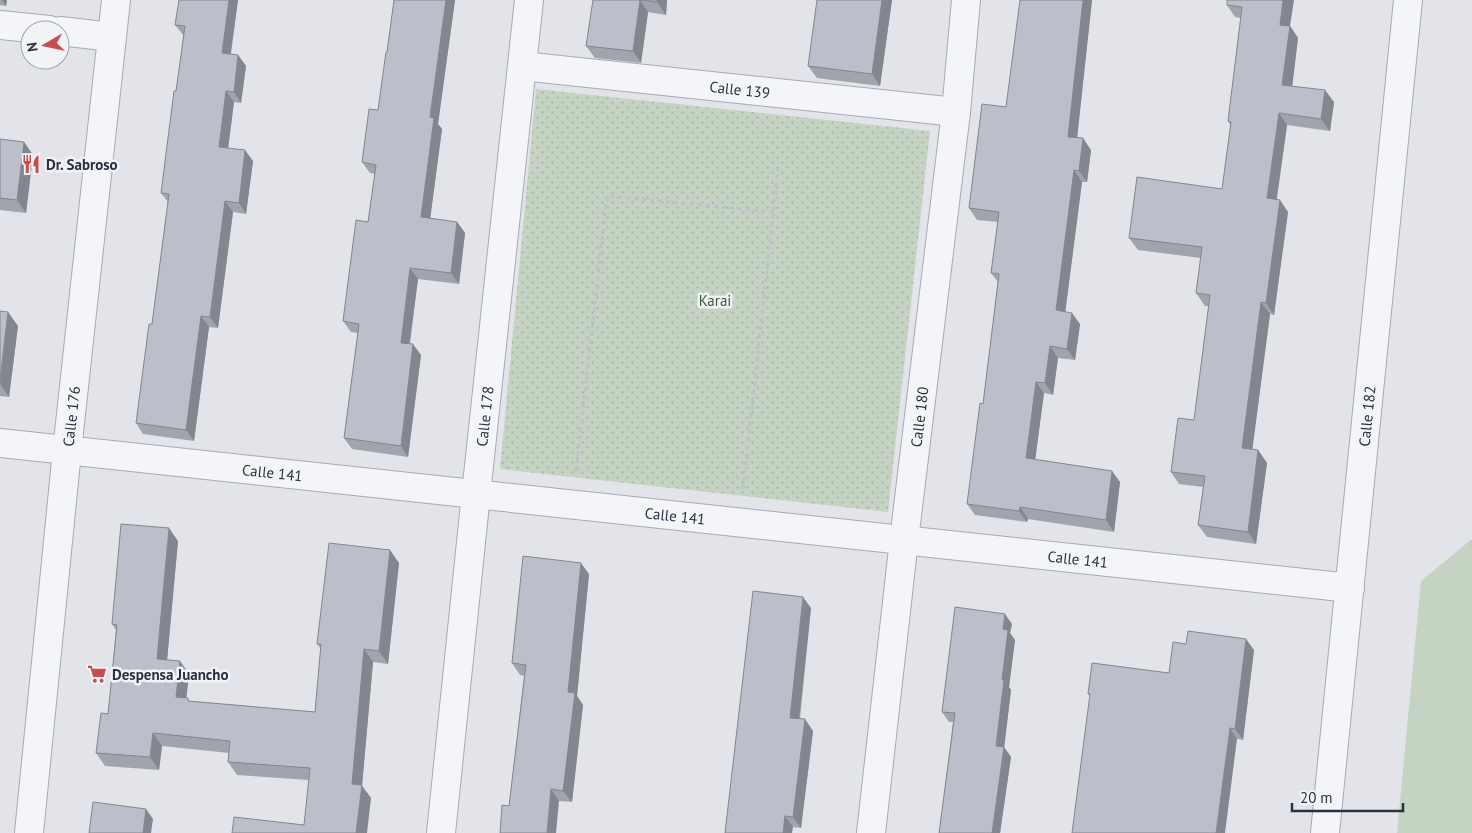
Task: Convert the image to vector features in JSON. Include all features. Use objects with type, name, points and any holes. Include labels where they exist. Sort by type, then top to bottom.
[{"type":"street","name":"Calle 176","points":[[29,833],[116,0]]},
{"type":"street","name":"Calle 178","points":[[441,833],[529,0]]},
{"type":"street","name":"Calle 180","points":[[871,833],[904,540],[956,112],[966,0]]},
{"type":"street","name":"Calle 182","points":[[1325,833],[1408,0]]},
{"type":"street","points":[[0,25],[20,27]]},
{"type":"street","points":[[70,32],[112,37]]},
{"type":"street","name":"Calle 139","points":[[522,66],[956,112]]},
{"type":"street","name":"Calle 141","points":[[0,444],[1350,588]]},
{"type":"path","points":[[740,522],[778,168]]},
{"type":"path","points":[[573,504],[607,196],[774,212]]},
{"type":"green space","name":"Karai","points":[[536,89],[930,131],[888,512],[500,469]]},
{"type":"green space","points":[[1472,539],[1472,833],[1397,833],[1421,581]]},
{"type":"building","points":[[179,0],[229,0],[222,53],[238,55],[234,92],[226,91],[219,147],[245,150],[239,203],[225,201],[210,317],[201,316],[186,430],[136,423],[149,324],[152,324],[169,194],[161,193],[174,91],[176,91],[185,26],[175,25]]},
{"type":"building","points":[[394,0],[446,0],[430,117],[434,118],[421,217],[457,222],[451,273],[410,268],[401,343],[413,344],[401,446],[344,438],[359,324],[343,321],[356,220],[368,222],[376,165],[362,162],[369,109],[378,110]]},
{"type":"building","points":[[593,0],[640,0],[633,51],[586,46]]},
{"type":"building","points":[[640,0],[657,0],[657,2]]},
{"type":"building","points":[[817,0],[882,0],[872,74],[808,66]]},
{"type":"building","points":[[1020,0],[1083,0],[1068,137],[1083,138],[1079,171],[1074,170],[1056,310],[1072,313],[1067,349],[1050,346],[1045,383],[1036,382],[1026,458],[1112,471],[1106,520],[1020,507],[1019,511],[967,504],[980,403],[983,404],[999,274],[991,273],[999,212],[969,208],[982,104],[1006,107]]},
{"type":"building","points":[[1227,0],[1283,0],[1280,25],[1290,26],[1282,85],[1325,90],[1321,119],[1279,113],[1267,198],[1280,200],[1266,303],[1261,302],[1242,448],[1258,450],[1248,532],[1198,525],[1205,476],[1171,472],[1178,418],[1194,420],[1210,295],[1196,293],[1202,247],[1129,238],[1137,177],[1222,189],[1231,122],[1228,121],[1242,7],[1227,5]]},
{"type":"building","points":[[0,139],[24,142],[17,200],[0,198]]},
{"type":"building","points":[[0,311],[8,312],[0,380]]},
{"type":"building","points":[[121,524],[169,528],[157,659],[180,661],[176,697],[188,698],[188,701],[315,712],[321,644],[317,644],[329,543],[390,550],[379,651],[364,649],[352,784],[362,785],[356,833],[232,833],[234,817],[304,825],[310,768],[228,762],[230,741],[153,733],[150,757],[96,753],[101,713],[108,714],[117,625],[112,624]]},
{"type":"building","points":[[523,556],[581,563],[568,692],[575,693],[563,791],[551,789],[547,833],[500,833],[502,805],[509,806],[526,665],[512,663]]},
{"type":"building","points":[[753,591],[803,597],[790,718],[805,719],[793,817],[785,816],[783,833],[725,833]]},
{"type":"building","points":[[955,607],[1005,614],[1003,629],[1008,630],[996,746],[1004,747],[992,833],[939,833],[955,713],[942,712]]},
{"type":"building","points":[[1188,631],[1246,639],[1235,729],[1230,728],[1216,833],[1072,833],[1090,694],[1088,694],[1092,663],[1169,673],[1173,642],[1186,644]]},
{"type":"building","points":[[93,802],[146,809],[143,833],[89,833]]},
{"type":"place","name":"Dr. Sabroso","points":[[31,164]]},
{"type":"place","name":"Despensa Juancho","points":[[97,674]]}]
